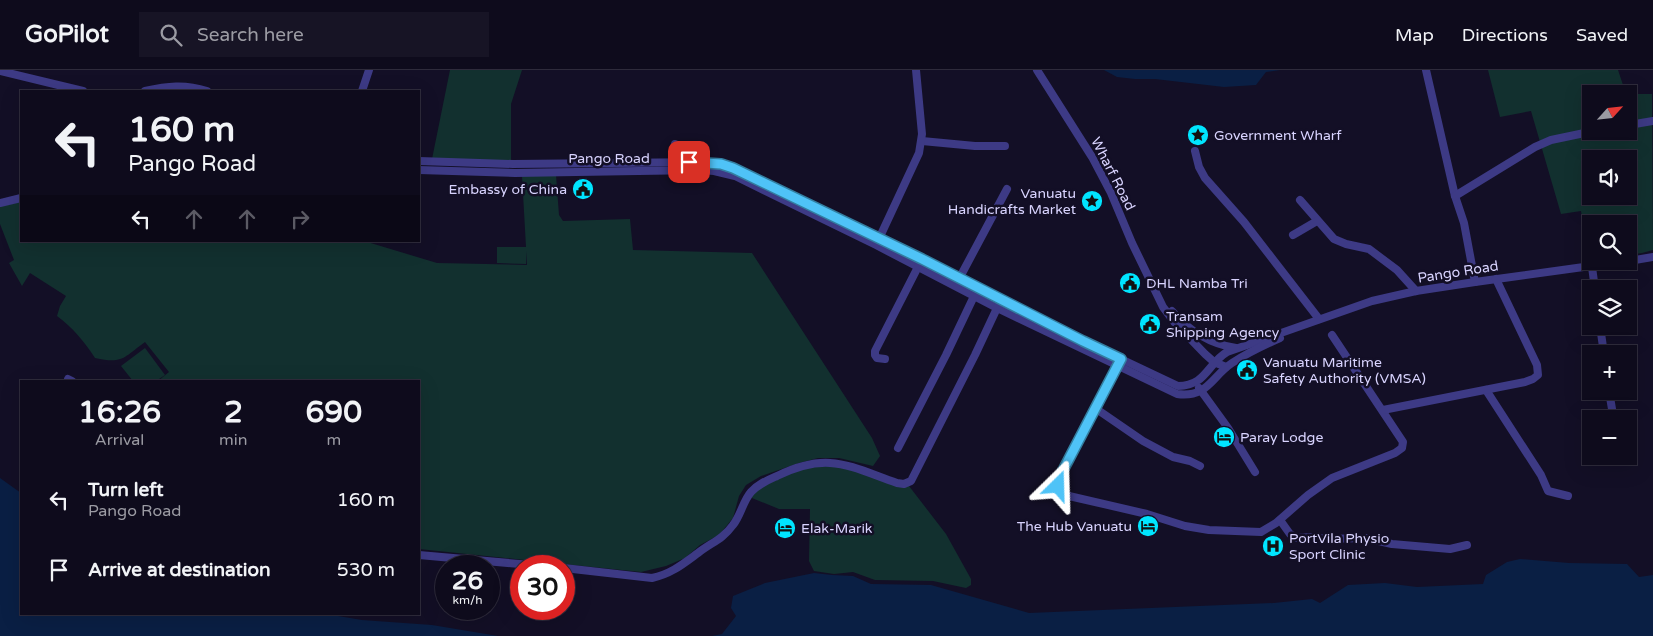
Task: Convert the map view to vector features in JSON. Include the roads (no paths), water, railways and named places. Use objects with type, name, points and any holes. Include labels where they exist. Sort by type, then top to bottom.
[{"type":"street","points":[[362,90],[369,70]]},
{"type":"street","points":[[877,242],[920,153],[922,141],[916,70]]},
{"type":"street","name":"Wharf Road","points":[[1037,70],[1092,157],[1111,193],[1157,295],[1175,323],[1214,362],[1228,366]]},
{"type":"street","points":[[1426,70],[1455,196],[1464,223],[1475,282]]},
{"type":"street","points":[[0,71],[79,90]]},
{"type":"street","points":[[150,90],[173,85],[203,90]]},
{"type":"street","points":[[1638,124],[1653,121]]},
{"type":"street","points":[[1455,196],[1535,147],[1551,140],[1582,134]]},
{"type":"street","points":[[922,141],[1005,146]]},
{"type":"street","points":[[673,166],[675,144]]},
{"type":"street","points":[[1195,151],[1199,167],[1205,178],[1244,222],[1319,319]]},
{"type":"street","name":"Pango Road","points":[[420,161],[673,166]]},
{"type":"street","name":"Pango Road","points":[[420,170],[515,173],[673,166],[706,162],[731,167],[877,242],[918,268],[997,308],[1178,386],[1188,386],[1207,374],[1225,349],[1237,348],[1372,300],[1416,291],[1582,267]]},
{"type":"street","points":[[959,279],[1007,189]]},
{"type":"street","points":[[0,203],[20,198]]},
{"type":"street","points":[[1300,200],[1334,239],[1346,244],[1369,249],[1397,270],[1416,291]]},
{"type":"street","points":[[1293,235],[1317,221]]},
{"type":"street","name":"Pango Road","points":[[877,242],[922,259],[1001,299],[1083,341],[1168,392],[1177,394],[1185,395],[1201,391],[1212,383],[1228,366],[1257,348],[1291,333],[1297,328]]},
{"type":"street","name":"Pango Road","points":[[1637,260],[1653,257]]},
{"type":"street","points":[[885,359],[876,358],[875,351],[922,259]]},
{"type":"street","points":[[1383,410],[1486,390],[1533,379],[1538,375],[1538,370],[1496,279]]},
{"type":"street","points":[[898,448],[978,288]]},
{"type":"street","name":"Wharf Road","points":[[1157,295],[1178,318],[1194,331],[1225,349]]},
{"type":"street","points":[[575,569],[652,578],[665,576],[704,548],[722,538],[735,523],[746,498],[753,490],[764,482],[800,466],[818,462],[837,462],[897,483],[904,484],[911,481],[976,355],[1001,299]]},
{"type":"street","points":[[1119,362],[1058,482],[1059,490],[1063,494],[1147,514],[1186,526],[1209,530],[1261,532],[1280,520],[1332,478],[1395,453],[1402,448],[1403,442],[1332,334]]},
{"type":"street","points":[[1225,349],[1228,366]]},
{"type":"street","points":[[1195,383],[1228,428],[1254,472]]},
{"type":"street","points":[[1486,390],[1541,475],[1548,491],[1568,496]]},
{"type":"street","points":[[1095,408],[1143,440],[1173,457],[1190,461],[1200,466]]},
{"type":"street","points":[[1280,520],[1290,534],[1297,538],[1365,538],[1392,544],[1450,549],[1467,545]]},
{"type":"street","points":[[420,554],[510,563]]},
{"type":"water","points":[[1104,70],[1280,70],[1266,72],[1256,85],[1224,87],[1155,79],[1117,77]]},
{"type":"water","points":[[0,478],[20,492],[20,615],[332,615],[362,620],[432,625],[498,636],[0,636]]},
{"type":"water","points":[[1520,559],[1569,563],[1627,564],[1639,577],[1653,575],[1653,636],[712,636],[722,634],[736,616],[731,608],[733,596],[765,583],[814,573],[853,576],[871,584],[931,585],[1029,613],[1274,603],[1312,599],[1320,603],[1348,585],[1385,583],[1417,587],[1483,584],[1486,575],[1507,562]]},
{"type":"place","name":"Government Wharf","points":[[1198,135]]},
{"type":"place","name":"Embassy of China","points":[[583,189]]},
{"type":"place","name":"Vanuatu Handicrafts Market","points":[[1092,201]]},
{"type":"place","name":"DHL Namba Tri","points":[[1130,283]]},
{"type":"place","name":"Transam Shipping Agency","points":[[1150,324]]},
{"type":"place","name":"Vanuatu Maritime Safety Authority (VMSA)","points":[[1247,370]]},
{"type":"place","name":"Paray Lodge","points":[[1224,437]]},
{"type":"place","name":"The Hub Vanuatu","points":[[1148,526]]},
{"type":"place","name":"Elak-Marik","points":[[785,528]]},
{"type":"place","name":"PortVila Physio Sport Clinic","points":[[1273,546]]}]
